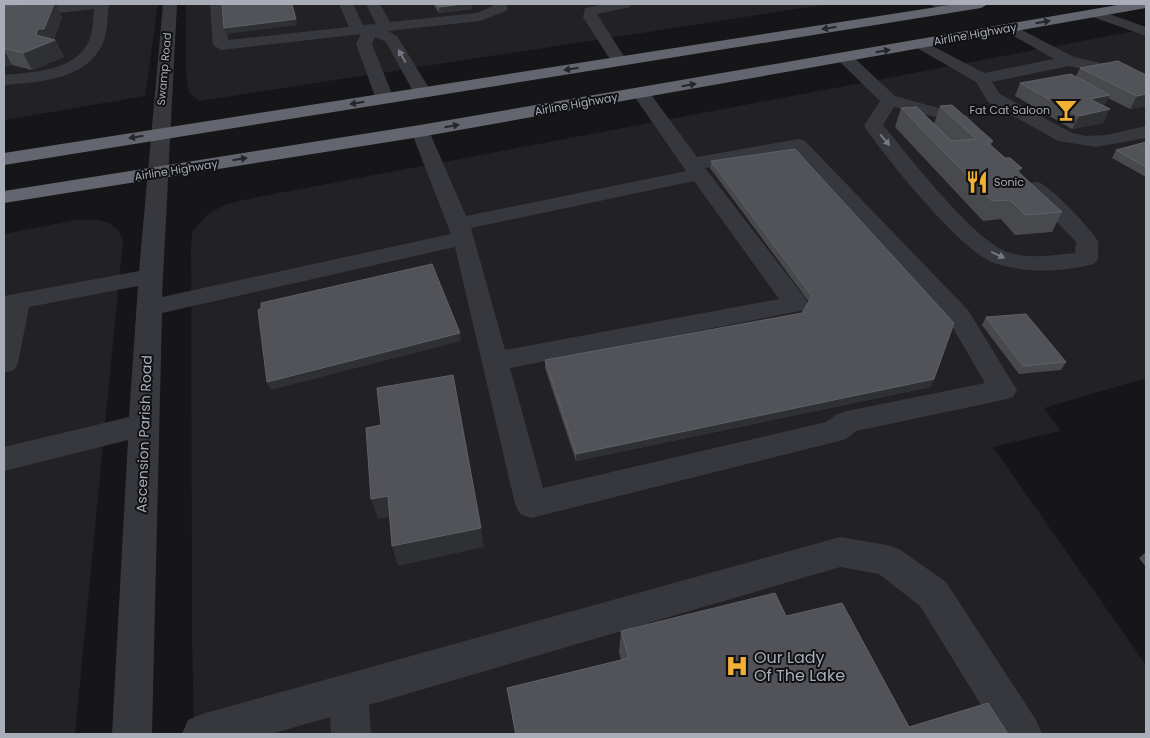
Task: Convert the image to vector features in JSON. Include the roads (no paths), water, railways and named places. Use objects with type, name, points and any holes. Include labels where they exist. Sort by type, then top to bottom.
[{"type":"highway","points":[[4,159],[87,145],[158,137],[942,6],[981,4]]},
{"type":"highway","name":"Airline Highway","points":[[4,197],[420,131],[844,58],[1010,28],[1096,8],[1146,4]]},
{"type":"highway","points":[[4,184],[118,166],[142,156],[158,137]]},
{"type":"highway","points":[[4,184],[61,171],[78,164],[87,156],[87,145]]},
{"type":"street","points":[[4,8],[37,4]]},
{"type":"street","points":[[4,15],[101,4],[95,43],[85,56],[69,68],[51,74],[4,80]]},
{"type":"street","name":"Swamp Road","points":[[158,137],[170,4]]},
{"type":"street","points":[[217,4],[221,45],[371,29],[428,16],[480,17],[501,8],[498,4]]},
{"type":"street","points":[[346,4],[371,29],[392,40],[422,93]]},
{"type":"street","points":[[373,4],[371,29],[364,44],[385,99]]},
{"type":"street","points":[[619,61],[590,17],[590,11],[624,4]]},
{"type":"street","points":[[1096,8],[1146,32]]},
{"type":"street","points":[[1010,28],[1070,61],[1117,72],[1146,86]]},
{"type":"street","points":[[918,44],[982,80],[994,98],[1065,137],[1077,141],[1106,142],[1146,132]]},
{"type":"street","points":[[844,58],[889,100],[961,120],[982,140]]},
{"type":"street","points":[[982,80],[1070,61]]},
{"type":"street","points":[[495,360],[796,304],[640,93]]},
{"type":"street","points":[[889,100],[873,126],[970,237],[998,257],[1008,259],[1038,264],[1086,259],[1086,241],[1068,219],[1018,173]]},
{"type":"street","points":[[148,308],[462,231],[696,169],[798,145],[959,316],[1003,390],[847,422],[835,431],[531,504],[462,231],[420,131]]},
{"type":"street","name":"Ascension Parish Road","points":[[132,734],[148,308],[158,137]]},
{"type":"street","points":[[4,363],[11,303],[151,276]]},
{"type":"street","points":[[4,459],[144,425]]},
{"type":"street","points":[[202,734],[840,552],[887,560],[933,594],[1022,734]]},
{"type":"street","points":[[348,693],[350,734]]},
{"type":"place","name":"Fat Cat Saloon","points":[[1066,110]]},
{"type":"place","name":"Sonic","points":[[977,182]]},
{"type":"place","name":"Our Lady Of The Lake","points":[[737,666]]}]
